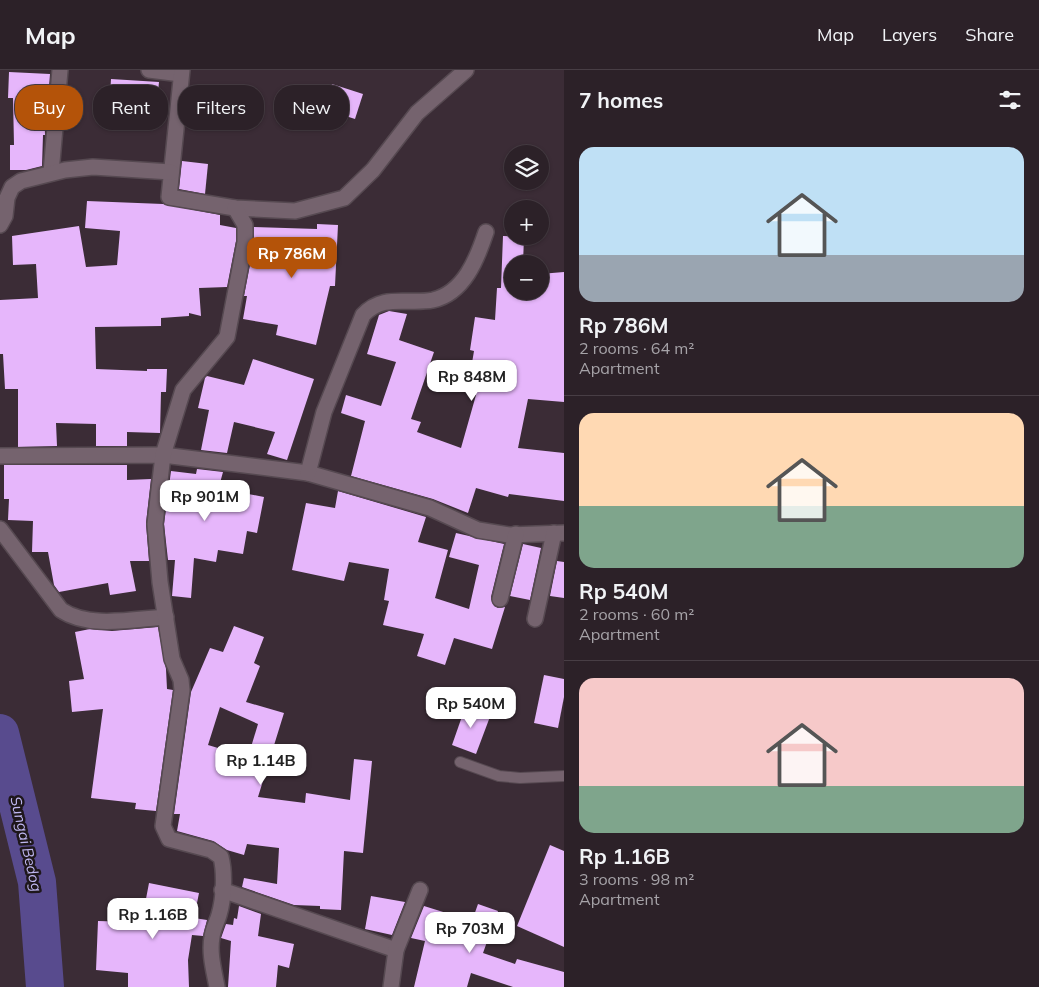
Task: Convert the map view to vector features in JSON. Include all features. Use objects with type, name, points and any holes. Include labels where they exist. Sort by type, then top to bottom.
[{"type":"street","points":[[51,173],[60,70]]},
{"type":"street","points":[[149,70],[181,72],[169,197],[235,208],[295,211],[344,198],[373,170],[417,113],[466,70]]},
{"type":"street","points":[[0,226],[5,216],[7,198],[12,187],[21,181],[51,173],[93,167],[171,172]]},
{"type":"street","points":[[216,987],[211,953],[212,937],[220,913],[223,866],[221,857],[212,850],[169,839],[163,826],[182,690],[181,680],[172,659],[154,524],[163,455],[183,390],[227,337],[245,242],[245,224],[235,208]]},
{"type":"street","points":[[308,473],[324,412],[363,315],[368,309],[388,301],[433,300],[446,295],[471,270],[486,232]]},
{"type":"street","points":[[0,456],[163,455],[308,473],[430,508],[478,530],[516,534],[559,533],[535,619]]},
{"type":"street","points":[[0,529],[61,610],[72,617],[110,620],[166,616]]},
{"type":"street","points":[[500,599],[516,534]]},
{"type":"street","points":[[222,890],[396,950]]},
{"type":"street","points":[[390,987],[396,950],[420,890]]},
{"type":"lane","points":[[460,762],[499,776],[520,778],[564,776]]},
{"type":"building","points":[[9,72],[50,74],[49,85],[15,85],[15,130],[45,130],[42,166],[26,170],[10,170],[10,145],[14,145],[13,98],[8,98]]},
{"type":"building","points":[[111,79],[159,82],[159,85],[111,85]]},
{"type":"building","points":[[349,89],[363,94],[355,119],[349,117]]},
{"type":"building","points":[[182,161],[208,164],[205,194],[179,189]]},
{"type":"building","points":[[87,201],[163,204],[220,215],[220,225],[236,228],[236,241],[227,287],[199,288],[201,316],[189,313],[189,316],[161,318],[161,326],[95,327],[96,369],[147,371],[147,369],[167,369],[166,392],[161,392],[160,433],[127,432],[127,446],[96,446],[96,424],[56,423],[57,446],[18,447],[18,389],[5,389],[3,354],[0,354],[0,300],[38,298],[36,264],[13,265],[12,236],[79,226],[86,267],[117,265],[120,231],[85,228]]},
{"type":"building","points":[[317,224],[338,225],[335,286],[330,286],[316,345],[276,335],[278,325],[243,319],[247,296],[244,296],[254,244],[254,227],[317,229]]},
{"type":"building","points":[[503,236],[504,245],[524,245],[523,255],[504,255],[504,300],[549,300],[549,273],[564,272],[564,402],[528,399],[518,448],[564,453],[564,501],[509,494],[508,497],[476,488],[468,513],[433,499],[351,476],[365,421],[341,413],[346,395],[381,406],[396,362],[367,354],[379,315],[389,311],[407,314],[399,340],[434,352],[411,419],[421,422],[417,432],[461,448],[476,395],[467,393],[474,351],[470,350],[475,317],[495,320],[497,288],[501,288]]},
{"type":"building","points":[[253,359],[314,379],[287,460],[267,454],[275,432],[234,422],[227,453],[201,450],[209,410],[198,408],[205,378],[207,376],[244,385]]},
{"type":"building","points":[[4,465],[127,465],[127,480],[151,479],[146,523],[149,561],[130,561],[136,591],[110,595],[108,583],[59,592],[54,585],[48,552],[32,552],[33,521],[8,520],[9,499],[4,499]]},
{"type":"building","points":[[197,469],[223,472],[220,483],[229,484],[228,490],[264,497],[257,533],[247,531],[243,554],[218,550],[216,562],[194,558],[191,598],[172,596],[175,560],[168,560],[164,524],[171,471],[196,474]]},
{"type":"building","points":[[338,491],[426,517],[418,542],[448,550],[435,598],[469,609],[479,565],[449,557],[456,533],[504,544],[491,597],[494,606],[498,608],[505,607],[492,649],[454,638],[445,665],[417,656],[424,634],[383,625],[389,601],[384,600],[389,569],[349,562],[344,581],[292,570],[306,503],[335,508]]},
{"type":"building","points":[[523,544],[541,548],[530,600],[510,596]]},
{"type":"building","points":[[557,561],[564,562],[564,598],[550,596]]},
{"type":"building","points":[[234,626],[264,637],[254,663],[260,666],[246,702],[284,713],[258,797],[305,803],[306,793],[350,800],[354,759],[372,761],[363,853],[344,851],[341,910],[320,909],[320,906],[294,905],[242,887],[244,878],[277,884],[279,848],[247,844],[244,855],[227,850],[213,841],[177,831],[180,814],[174,814],[191,692],[210,648],[223,652]],"holes":[[[220,707],[258,724],[248,757],[208,745]]]},
{"type":"building","points":[[158,627],[166,669],[167,689],[173,690],[156,811],[135,809],[136,803],[91,798],[103,709],[72,712],[69,681],[84,679],[75,632],[90,629],[112,631]]},
{"type":"building","points":[[544,675],[564,679],[564,697],[558,728],[534,723]]},
{"type":"building","points":[[466,705],[491,714],[476,754],[452,745]]},
{"type":"building","points":[[550,845],[564,851],[564,947],[517,926]]},
{"type":"building","points":[[149,883],[199,893],[194,918],[207,920],[203,936],[192,935],[188,960],[189,987],[128,987],[128,973],[96,970],[98,921],[133,922],[136,903],[145,904]]},
{"type":"building","points":[[371,896],[405,902],[392,935],[365,929]]},
{"type":"building","points":[[478,904],[498,911],[483,953],[515,964],[517,959],[564,972],[564,987],[513,987],[471,973],[467,987],[414,987],[425,941],[411,938],[424,906],[472,921]]},
{"type":"building","points":[[239,906],[261,914],[258,936],[294,944],[289,968],[278,965],[276,987],[228,987],[231,941],[221,938],[226,924],[233,925],[234,918],[237,919]]},
{"type":"waterway","name":"Sungai Bedog","points":[[0,733],[37,882],[45,987]]}]
